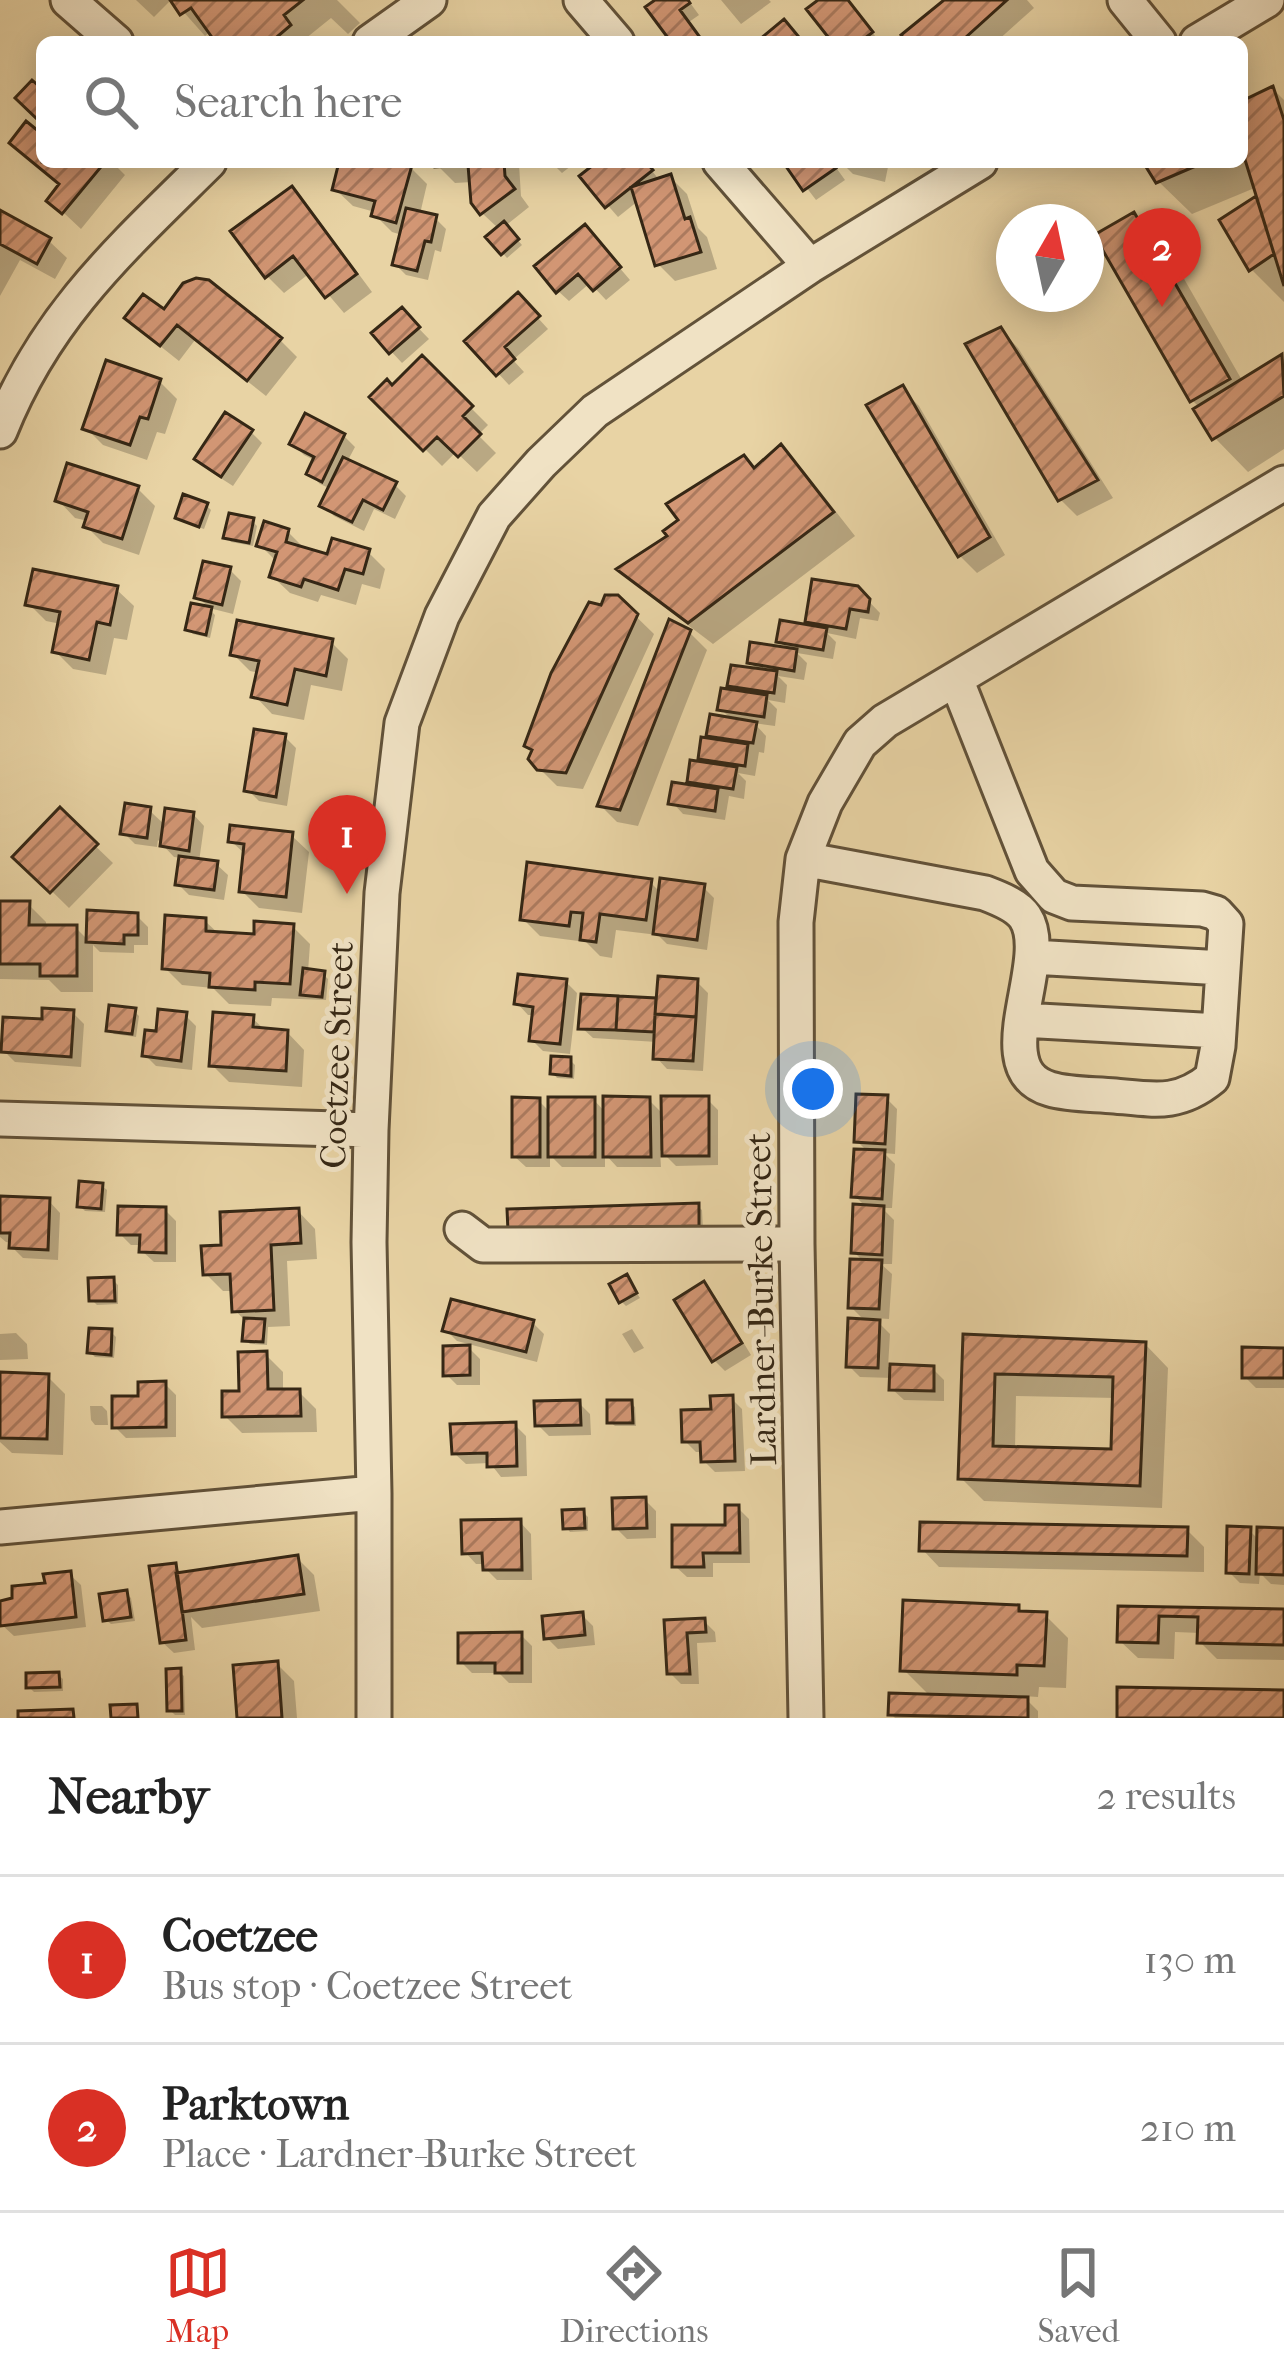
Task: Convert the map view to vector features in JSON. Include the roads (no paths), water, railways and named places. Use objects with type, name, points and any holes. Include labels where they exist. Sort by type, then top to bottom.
[{"type":"street","points":[[68,0],[109,36]]},
{"type":"street","points":[[378,36],[429,0]]},
{"type":"street","points":[[581,0],[612,36]]},
{"type":"street","points":[[1125,0],[1154,36]]},
{"type":"street","points":[[1207,36],[1267,0]]},
{"type":"street","points":[[0,431],[6,395],[59,320],[106,264],[203,168]]},
{"type":"street","points":[[726,168],[810,266]]},
{"type":"street","name":"Coetzee Street","points":[[374,1718],[369,1242],[382,893],[402,723],[442,616],[494,516],[595,411],[810,266],[970,168]]},
{"type":"street","name":"Lardner-Burke Street","points":[[806,1718],[797,1244],[796,941],[803,859],[825,803],[860,743],[885,721],[1284,483]]},
{"type":"street","points":[[803,859],[985,893],[1025,917],[1033,943],[1018,1049],[1029,1075],[1046,1089],[1157,1100],[1192,1094],[1212,1078],[1226,925],[1216,914],[1202,909],[1072,903],[1054,896],[1032,871],[956,679]]},
{"type":"street","points":[[1032,957],[1223,968]]},
{"type":"street","points":[[1022,1020],[1219,1031]]},
{"type":"street","points":[[0,1119],[371,1130]]},
{"type":"street","points":[[462,1229],[483,1245],[797,1244]]},
{"type":"street","points":[[0,1527],[374,1492]]},
{"type":"place","name":"Parktown","points":[[1162,307]]},
{"type":"place","name":"Coetzee","points":[[347,894]]}]
